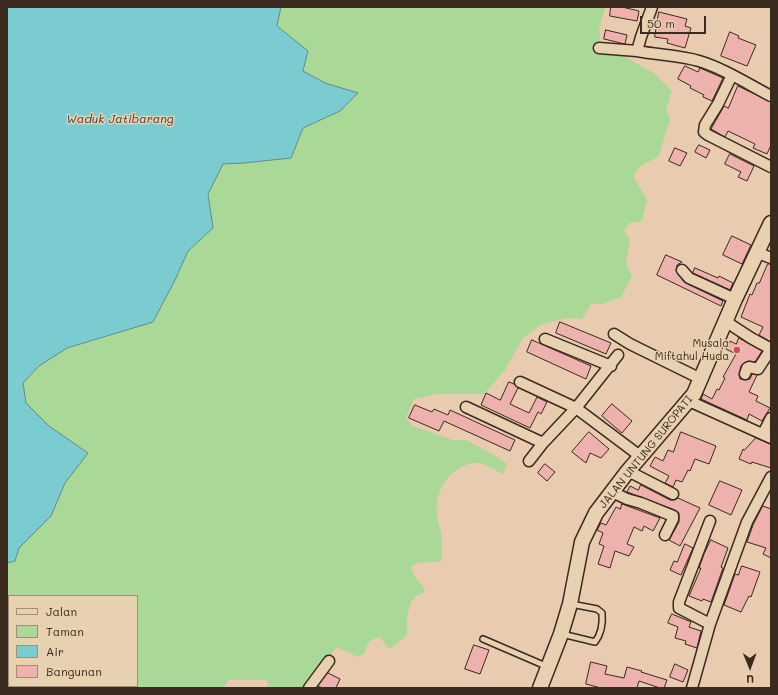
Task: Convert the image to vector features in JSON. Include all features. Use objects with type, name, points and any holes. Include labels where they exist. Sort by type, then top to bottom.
[{"type":"main road","name":"JALAN UNTUNG SUROPATI","points":[[540,688],[549,668],[570,604],[582,542],[596,513],[640,456],[689,401],[701,378],[756,252],[771,224]]},
{"type":"street","points":[[637,51],[652,7]]},
{"type":"street","points":[[600,48],[680,56],[700,61],[732,75],[771,96]]},
{"type":"street","points":[[732,75],[718,104],[705,125],[704,132],[708,136],[771,167]]},
{"type":"street","points":[[756,252],[771,258]]},
{"type":"street","points":[[682,270],[689,278],[735,299]]},
{"type":"street","points":[[725,321],[771,349],[758,369],[749,367],[747,368],[745,374]]},
{"type":"street","points":[[614,334],[636,347],[701,378]]},
{"type":"street","points":[[545,339],[610,366]]},
{"type":"street","points":[[529,461],[543,443],[576,408],[618,355]]},
{"type":"street","points":[[520,382],[576,408],[640,456]]},
{"type":"street","points":[[689,401],[767,436],[771,418]]},
{"type":"street","points":[[466,407],[543,443]]},
{"type":"street","points":[[628,471],[673,494]]},
{"type":"street","points":[[692,688],[710,624],[746,522],[771,477]]},
{"type":"street","points":[[612,492],[627,500],[641,503],[673,516],[665,535]]},
{"type":"street","points":[[710,521],[679,602],[679,608],[710,624]]},
{"type":"street","points":[[309,688],[329,661]]},
{"type":"lane","points":[[561,634],[595,642],[600,636],[603,624],[602,613],[597,609],[570,604]]},
{"type":"lane","points":[[483,639],[549,668]]},
{"type":"green space","points":[[281,7],[605,7],[599,29],[600,39],[594,49],[625,57],[652,72],[672,91],[666,110],[670,119],[659,156],[639,167],[633,176],[647,200],[642,221],[629,223],[624,231],[630,240],[626,263],[632,276],[621,297],[603,304],[591,304],[582,319],[567,318],[542,324],[523,338],[505,370],[484,394],[437,394],[414,399],[406,417],[412,426],[453,440],[466,440],[507,464],[503,474],[486,465],[471,463],[452,473],[443,484],[437,503],[437,518],[442,543],[442,561],[418,563],[411,567],[415,576],[425,590],[424,593],[416,596],[411,602],[407,616],[407,634],[391,648],[387,647],[380,637],[370,642],[365,653],[358,657],[336,647],[326,662],[315,671],[305,688],[268,688],[267,680],[229,680],[223,688],[86,688],[84,687],[138,687],[138,595],[8,595],[8,687],[15,688],[7,688],[7,563],[15,561],[19,548],[51,516],[65,483],[88,453],[49,426],[26,403],[23,383],[39,366],[67,348],[153,322],[188,251],[213,228],[208,194],[223,164],[291,158],[303,128],[340,111],[357,93],[325,83],[302,71],[290,37],[277,26]]},
{"type":"water","name":"Waduk Jatibarang","points":[[7,7],[281,7],[277,26],[308,51],[303,71],[325,83],[358,93],[340,111],[303,128],[291,158],[223,164],[208,194],[213,228],[188,251],[153,322],[67,348],[39,366],[23,383],[26,403],[49,426],[88,453],[65,483],[51,516],[19,548],[15,561],[7,563]]},
{"type":"building","points":[[611,7],[622,7],[639,11],[637,21],[610,16]]},
{"type":"building","points":[[659,12],[687,19],[685,26],[691,28],[685,48],[667,43],[668,39],[655,37]]},
{"type":"building","points":[[606,30],[627,35],[625,44],[604,39]]},
{"type":"building","points":[[730,32],[739,36],[738,38],[756,45],[747,66],[721,56]]},
{"type":"building","points":[[685,66],[698,72],[700,68],[723,78],[712,101],[703,97],[704,95],[690,88],[691,86],[678,79]]},
{"type":"building","points":[[738,86],[771,102],[771,145],[767,154],[753,148],[755,144],[728,131],[725,137],[711,129],[724,106],[728,108]]},
{"type":"building","points":[[699,145],[710,150],[706,158],[695,152]]},
{"type":"building","points":[[675,148],[687,153],[680,166],[669,161]]},
{"type":"building","points":[[730,154],[754,166],[747,181],[738,177],[741,172],[725,164]]},
{"type":"building","points":[[732,236],[751,245],[742,264],[723,255]]},
{"type":"building","points":[[666,255],[682,262],[677,265],[676,271],[684,282],[723,301],[721,306],[657,275]]},
{"type":"building","points":[[768,264],[771,264],[771,342],[759,335],[763,327],[741,317],[750,294],[752,295]]},
{"type":"building","points":[[695,268],[718,278],[719,276],[733,283],[730,290],[693,273]]},
{"type":"building","points":[[560,322],[611,343],[606,354],[556,333]]},
{"type":"building","points":[[739,338],[762,351],[755,362],[750,361],[741,366],[739,375],[740,379],[746,380],[750,379],[752,374],[757,375],[749,392],[758,396],[756,401],[770,408],[762,421],[749,414],[747,420],[701,399],[703,394],[712,399],[717,389],[719,390],[725,378],[723,377],[736,354],[726,349],[730,341],[736,344]]},
{"type":"building","points":[[532,340],[591,366],[586,379],[527,352]]},
{"type":"building","points":[[509,382],[518,388],[510,404],[529,413],[537,397],[547,402],[541,414],[538,412],[530,428],[481,405],[486,393],[500,400]]},
{"type":"building","points":[[612,404],[632,421],[622,433],[602,416]]},
{"type":"building","points":[[415,405],[432,412],[434,409],[448,415],[450,410],[515,440],[510,451],[444,421],[439,431],[409,418]]},
{"type":"building","points":[[589,432],[609,449],[601,458],[590,453],[586,463],[572,452]]},
{"type":"building","points":[[681,432],[716,446],[709,464],[695,459],[690,471],[688,470],[682,482],[676,480],[673,487],[665,483],[669,476],[650,466],[655,457],[663,461],[668,450],[673,452]]},
{"type":"building","points":[[756,438],[771,444],[771,468],[752,462],[751,464],[739,459],[743,449],[744,450]]},
{"type":"building","points":[[545,464],[555,472],[547,481],[538,473]]},
{"type":"building","points":[[720,481],[742,490],[731,515],[709,505]]},
{"type":"building","points":[[641,485],[670,500],[678,498],[700,508],[680,546],[669,540],[679,522],[679,513],[675,510],[627,492],[630,486],[638,490]]},
{"type":"building","points":[[622,504],[660,518],[653,531],[644,526],[642,531],[634,527],[627,544],[634,547],[629,556],[615,551],[610,568],[598,564],[604,546],[599,544],[603,533],[597,530],[601,523],[606,525],[616,507],[620,509]]},
{"type":"building","points":[[763,506],[771,509],[771,558],[763,554],[766,548],[747,542],[753,525]]},
{"type":"building","points":[[711,540],[728,548],[721,567],[723,568],[711,602],[703,599],[702,601],[689,596],[701,568],[699,568],[704,554]]},
{"type":"building","points":[[685,544],[693,548],[681,575],[670,570],[674,561],[677,562]]},
{"type":"building","points":[[742,566],[760,572],[751,597],[749,596],[741,612],[724,605],[735,574],[738,575]]},
{"type":"building","points":[[672,614],[691,622],[689,627],[701,631],[697,648],[685,644],[686,641],[675,638],[678,627],[668,623]]},
{"type":"building","points":[[474,645],[489,650],[480,674],[465,669]]},
{"type":"building","points":[[591,662],[607,666],[605,674],[624,678],[627,667],[667,680],[664,688],[639,681],[637,688],[601,688],[586,684]]},
{"type":"building","points":[[675,664],[688,670],[683,682],[670,677]]},
{"type":"building","points":[[328,673],[340,679],[336,688],[322,688],[318,686]]},
{"type":"place","name":"Musala Miftahul Huda","points":[[737,350]]}]
